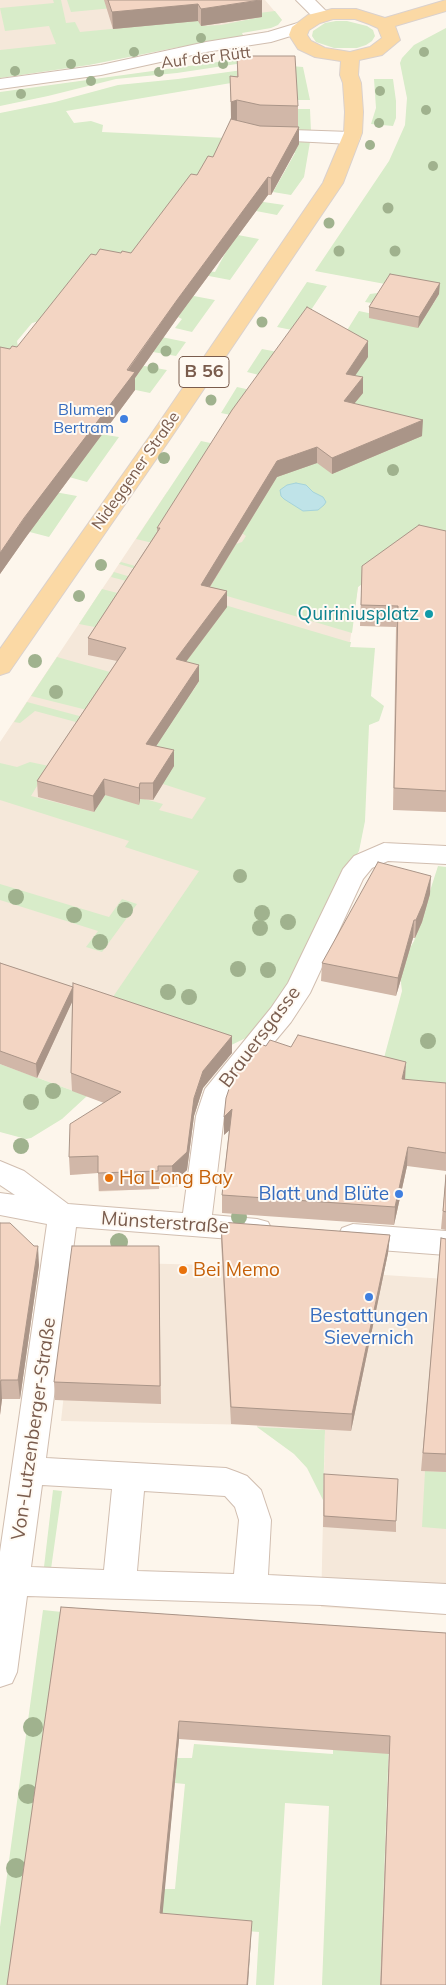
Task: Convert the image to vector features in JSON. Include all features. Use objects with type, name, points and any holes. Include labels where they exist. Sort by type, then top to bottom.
[{"type":"main road","points":[[384,24],[391,36],[387,44],[376,51],[350,57],[332,56],[311,49],[304,44],[298,35],[301,28],[322,16],[356,14],[384,24],[446,5]]},
{"type":"main road","name":"Nideggener Straße","points":[[0,667],[333,183],[351,138],[354,112],[352,83],[349,75],[350,57]]},
{"type":"street","points":[[305,0],[322,16]]},
{"type":"street","name":"Auf der Rütt","points":[[101,70],[206,47],[271,37],[301,28]]},
{"type":"street","name":"Auf der Rütt","points":[[0,84],[101,70],[216,59],[275,50],[311,49]]},
{"type":"street","points":[[243,132],[260,135],[351,138]]},
{"type":"street","name":"Brauersgasse","points":[[196,1225],[210,1116],[219,1089],[281,1015],[300,986],[357,868],[370,858],[391,852],[446,854]]},
{"type":"street","points":[[0,1172],[63,1215]]},
{"type":"street","name":"Münsterstraße","points":[[0,1204],[63,1215],[282,1231]]},
{"type":"street","name":"Von-Lutzenberger-Straße","points":[[0,1672],[63,1215]]},
{"type":"street","points":[[331,1235],[446,1242]]},
{"type":"street","points":[[29,1471],[226,1482],[236,1486],[244,1492],[249,1500],[255,1520],[250,1588]]},
{"type":"street","points":[[119,1584],[129,1476]]},
{"type":"street","points":[[13,1581],[250,1588],[446,1599]]},
{"type":"shaded area","points":[[0,0],[265,0],[282,20],[0,67]]},
{"type":"shaded area","points":[[281,455],[414,545],[358,587],[348,655],[228,1044],[181,1108],[178,1187],[100,1192],[98,1191],[98,1173],[70,1175],[71,1141],[117,1107],[0,1064],[0,742],[167,492]]},
{"type":"shaded area","points":[[132,1263],[247,1266],[446,1279],[446,1615],[321,1607],[325,1430],[257,1427],[257,1425],[61,1421],[67,1367]]},
{"type":"green space","points":[[53,0],[61,0],[66,23],[75,22],[80,32],[199,18],[202,26],[221,25],[261,17],[259,13],[275,11],[282,20],[278,25],[271,28],[242,33],[244,37],[174,48],[89,65],[0,78],[0,50],[56,44],[49,26],[5,31],[0,8],[54,3]]},
{"type":"green space","points":[[67,0],[131,0],[134,6],[71,12]]},
{"type":"green space","points":[[347,21],[367,26],[373,30],[375,36],[366,45],[357,48],[334,48],[316,42],[312,36],[313,31],[325,23]]},
{"type":"green space","points":[[446,28],[446,532],[414,545],[358,587],[352,633],[119,564],[121,562],[210,587],[236,544],[242,542],[246,536],[242,533],[272,459],[157,544],[136,539],[201,441],[234,448],[255,420],[221,413],[237,387],[345,411],[341,340],[359,311],[373,314],[378,304],[365,302],[370,294],[385,292],[433,304],[439,294],[315,271],[389,161],[405,125],[407,98],[400,63],[402,58],[414,45]]},
{"type":"green space","points":[[247,58],[250,62],[177,73],[116,79],[0,106],[0,92]]},
{"type":"green space","points":[[278,65],[303,67],[310,100],[294,100],[237,82],[66,111],[74,123],[91,121],[103,125],[102,132],[310,142],[304,177],[291,195],[273,192],[295,153],[248,146],[250,200],[284,205],[277,215],[214,203],[169,222],[259,239],[230,280],[193,273],[196,269],[215,272],[227,250],[93,277],[215,300],[192,332],[175,328],[182,319],[178,317],[185,306],[68,318],[186,342],[176,356],[153,352],[51,318],[32,323],[17,341],[19,353],[0,360],[0,113],[55,102],[118,85]]},
{"type":"green space","points":[[374,79],[393,79],[396,118],[393,126],[371,124],[376,108]]},
{"type":"green space","points":[[295,109],[310,109],[311,132],[298,132]]},
{"type":"green space","points":[[307,282],[327,286],[297,331],[277,327]]},
{"type":"green space","points":[[262,349],[288,354],[267,377],[247,372]]},
{"type":"green space","points":[[139,365],[167,370],[150,393],[107,384]]},
{"type":"green space","points":[[100,434],[119,437],[87,482],[69,477]]},
{"type":"green space","points":[[0,482],[77,496],[49,537],[26,531],[35,519],[39,520],[50,504],[0,493]]},
{"type":"green space","points":[[114,572],[351,642],[350,647],[375,648],[371,696],[384,706],[379,721],[369,725],[365,821],[359,851],[340,881],[298,970],[254,1034],[221,1050],[104,1010],[199,871],[125,847],[129,841],[0,800],[0,763],[17,767],[30,762],[49,766],[31,796],[94,812],[109,789],[163,804],[159,810],[192,819],[206,798],[163,784],[147,760],[159,742],[137,737],[87,710],[31,696],[57,657],[131,678],[193,691],[199,681],[105,629],[79,624],[102,589],[218,619],[226,607],[111,577]]},
{"type":"green space","points":[[27,702],[83,717],[87,725],[35,711],[20,723],[14,722]]},
{"type":"green space","points":[[438,866],[446,867],[446,1128],[374,1095],[402,991],[399,967],[414,941]]},
{"type":"green space","points":[[0,884],[109,917],[122,899],[137,904],[102,952],[86,947],[98,931],[0,900]]},
{"type":"green space","points":[[0,1064],[87,1096],[62,1119],[31,1138],[26,1139],[0,1132]]},
{"type":"green space","points":[[257,1427],[325,1430],[323,1500],[307,1468],[294,1454]]},
{"type":"green space","points":[[425,1471],[446,1472],[446,1529],[422,1527]]},
{"type":"green space","points":[[53,1490],[62,1491],[51,1569],[44,1567]]},
{"type":"green space","points":[[43,1610],[62,1612],[12,1985],[0,1985],[0,1927]]},
{"type":"green space","points":[[390,1715],[380,1985],[322,1985],[329,1806],[285,1803],[274,1985],[256,1985],[259,1932],[221,1929],[147,1929],[152,1889],[175,1889],[185,1784],[175,1783],[177,1758],[192,1758],[194,1744],[333,1754],[333,1750]]},
{"type":"water","points":[[296,483],[306,485],[313,492],[323,497],[326,502],[324,505],[318,510],[303,511],[284,499],[281,496],[280,490],[287,485]]},
{"type":"building","points":[[108,0],[260,0],[201,9],[198,4],[112,12]]},
{"type":"building","points":[[237,56],[295,56],[298,106],[260,105],[237,100],[231,102],[230,76],[238,77]]},
{"type":"building","points":[[231,119],[260,126],[299,127],[271,178],[268,177],[127,370],[135,372],[24,518],[0,553],[0,347],[10,349],[12,346],[17,347],[91,254],[96,255],[100,249],[131,253],[191,174],[197,175],[208,156],[213,157]]},
{"type":"building","points":[[390,274],[440,283],[419,317],[369,307]]},
{"type":"building","points":[[307,307],[368,341],[346,374],[363,377],[344,401],[423,420],[332,458],[317,447],[277,461],[201,585],[227,591],[176,659],[199,665],[146,744],[174,750],[153,783],[140,783],[139,788],[104,779],[93,796],[37,781],[126,648],[88,638],[160,528],[157,528],[232,410]]},
{"type":"building","points":[[419,525],[446,531],[446,791],[394,788],[398,606],[361,605],[362,566]]},
{"type":"building","points":[[378,862],[431,876],[423,904],[416,920],[414,920],[398,978],[322,963]]},
{"type":"building","points":[[0,963],[73,987],[36,1064],[0,1051]]},
{"type":"building","points":[[73,983],[232,1036],[203,1071],[194,1098],[187,1152],[172,1166],[158,1166],[158,1171],[98,1173],[98,1156],[69,1157],[70,1124],[121,1092],[71,1073]]},
{"type":"building","points":[[298,1035],[406,1062],[402,1079],[446,1083],[446,1153],[408,1147],[395,1207],[222,1195],[232,1109],[224,1117],[226,1098],[233,1077],[260,1044],[266,1046],[270,1040],[291,1047]]},
{"type":"building","points":[[446,1175],[446,1212],[443,1211]]},
{"type":"building","points":[[221,1222],[390,1235],[352,1414],[231,1407]]},
{"type":"building","points":[[0,1223],[10,1223],[34,1246],[38,1246],[18,1380],[1,1380],[0,1384]]},
{"type":"building","points":[[441,1238],[446,1239],[446,1454],[423,1453]]},
{"type":"building","points":[[72,1246],[159,1246],[160,1386],[54,1382]]},
{"type":"building","points":[[324,1474],[398,1479],[396,1521],[324,1516]]},
{"type":"building","points":[[61,1607],[446,1633],[446,1985],[381,1985],[390,1736],[179,1721],[160,1913],[252,1921],[247,1985],[7,1985]]},
{"type":"place","name":"Blumen Bertram","points":[[124,419]]},
{"type":"place","name":"Quiriniusplatz","points":[[429,614]]},
{"type":"place","name":"Ha Long Bay","points":[[109,1178]]},
{"type":"place","name":"Blatt und Blüte","points":[[399,1194]]},
{"type":"place","name":"Bei Memo","points":[[183,1270]]},
{"type":"place","name":"Bestattungen Sievernich","points":[[369,1297]]}]
